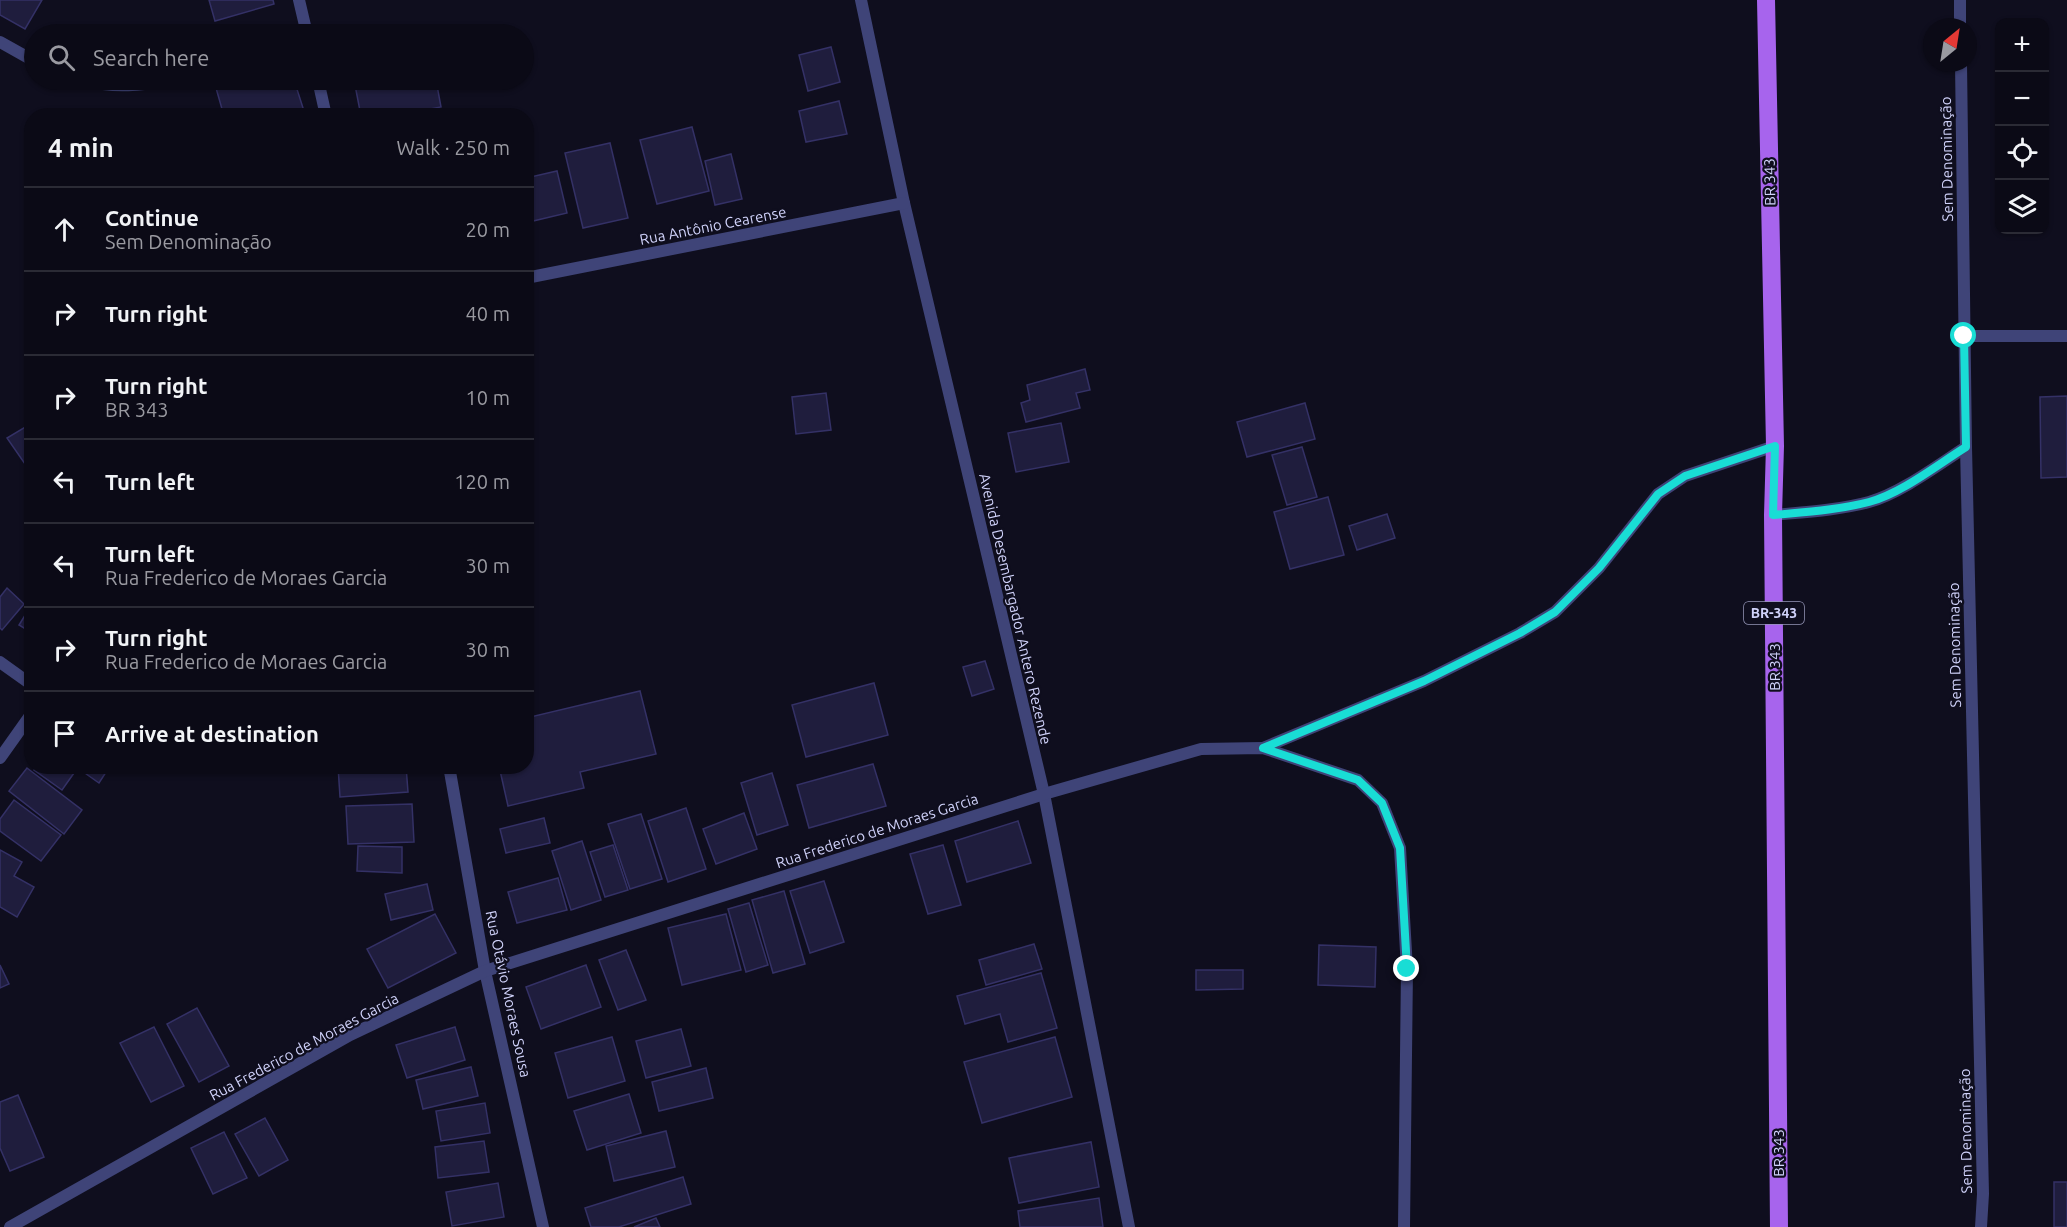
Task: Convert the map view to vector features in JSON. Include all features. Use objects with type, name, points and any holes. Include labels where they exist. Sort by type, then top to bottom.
[{"type":"main road","name":"BR 343","points":[[1766,0],[1775,446],[1773,515],[1779,1227]]},
{"type":"street","points":[[299,0],[305,24]]},
{"type":"street","name":"Avenida Desembargador Antero Rezende","points":[[861,0],[904,203],[1044,794],[1129,1227]]},
{"type":"street","points":[[1960,0],[1960,18]]},
{"type":"street","points":[[0,42],[24,55]]},
{"type":"street","name":"Sem Denominação","points":[[1961,72],[1966,447],[1983,1194],[1981,1227]]},
{"type":"street","points":[[320,90],[324,108]]},
{"type":"street","name":"Rua Antônio Cearense","points":[[534,277],[904,203]]},
{"type":"street","points":[[1964,336],[2067,336]]},
{"type":"street","points":[[1263,748],[1424,681],[1520,633],[1555,612],[1599,568],[1658,494],[1685,476],[1775,446]]},
{"type":"street","points":[[1773,515],[1837,508],[1890,494],[1966,447]]},
{"type":"street","points":[[0,662],[24,679]]},
{"type":"street","points":[[0,758],[24,724]]},
{"type":"street","name":"Rua Frederico de Moraes Garcia","points":[[10,1227],[350,1035],[485,971],[1044,794],[1201,749],[1263,748],[1358,780],[1382,803],[1400,848],[1407,969],[1404,1227]]},
{"type":"street","name":"Rua Otávio Moraes Sousa","points":[[449,774],[485,971],[543,1227]]},
{"type":"building","points":[[0,0],[42,0],[28,24],[24,24],[24,28],[0,15]]},
{"type":"building","points":[[209,0],[273,0],[274,4],[215,21]]},
{"type":"building","points":[[831,47],[840,82],[808,91],[799,55]]},
{"type":"building","points":[[217,90],[297,90],[303,108],[222,108]]},
{"type":"building","points":[[356,90],[438,90],[441,107],[436,108],[359,108]]},
{"type":"building","points":[[839,101],[847,134],[806,142],[799,111]]},
{"type":"building","points":[[692,127],[709,191],[657,204],[640,140]]},
{"type":"building","points":[[610,143],[628,218],[583,228],[565,153]]},
{"type":"building","points":[[731,154],[742,199],[715,205],[705,161]]},
{"type":"building","points":[[557,171],[567,213],[534,221],[534,176]]},
{"type":"building","points":[[1085,369],[1090,390],[1076,393],[1080,408],[1026,422],[1021,403],[1030,400],[1027,385]]},
{"type":"building","points":[[826,393],[831,430],[796,434],[792,397]]},
{"type":"building","points":[[2067,396],[2067,477],[2041,478],[2040,397]]},
{"type":"building","points":[[1305,403],[1315,439],[1247,457],[1237,422]]},
{"type":"building","points":[[1061,423],[1069,462],[1016,472],[1008,433]]},
{"type":"building","points":[[24,428],[24,463],[7,438]]},
{"type":"building","points":[[1302,447],[1317,497],[1287,505],[1272,455]]},
{"type":"building","points":[[1328,497],[1344,555],[1290,569],[1274,512]]},
{"type":"building","points":[[1387,514],[1395,538],[1357,550],[1349,526]]},
{"type":"building","points":[[7,588],[24,604],[2,630],[0,628],[0,597]]},
{"type":"building","points":[[24,617],[24,628],[19,625]]},
{"type":"building","points":[[985,661],[994,689],[972,696],[963,667]]},
{"type":"building","points":[[874,683],[888,735],[806,757],[792,705]]},
{"type":"building","points":[[640,691],[656,754],[580,772],[584,788],[508,806],[501,774],[534,774],[534,716]]},
{"type":"building","points":[[873,764],[886,806],[809,828],[797,785]]},
{"type":"building","points":[[24,772],[24,774],[35,774],[82,810],[64,834],[9,791]]},
{"type":"building","points":[[772,773],[788,825],[757,835],[741,783]]},
{"type":"building","points":[[40,774],[73,774],[62,790]]},
{"type":"building","points":[[86,774],[105,774],[99,783]]},
{"type":"building","points":[[339,774],[407,774],[408,792],[340,797]]},
{"type":"building","points":[[14,800],[61,835],[41,861],[0,831],[0,819]]},
{"type":"building","points":[[412,804],[414,842],[348,844],[346,806]]},
{"type":"building","points":[[686,808],[706,869],[668,882],[648,821]]},
{"type":"building","points":[[744,813],[757,849],[716,864],[703,829]]},
{"type":"building","points":[[641,814],[662,879],[630,889],[608,824]]},
{"type":"building","points":[[544,818],[550,843],[506,853],[500,829]]},
{"type":"building","points":[[1018,821],[1031,863],[967,882],[955,841]]},
{"type":"building","points":[[582,841],[601,900],[571,910],[552,851]]},
{"type":"building","points":[[613,845],[628,890],[605,897],[590,852]]},
{"type":"building","points":[[943,845],[961,905],[928,914],[910,854]]},
{"type":"building","points":[[358,846],[402,847],[402,873],[357,871]]},
{"type":"building","points":[[0,850],[22,862],[14,876],[34,887],[17,917],[0,907]]},
{"type":"building","points":[[558,878],[567,910],[517,923],[508,892]]},
{"type":"building","points":[[824,881],[844,942],[810,953],[790,891]]},
{"type":"building","points":[[427,884],[433,910],[391,920],[385,894]]},
{"type":"building","points":[[784,891],[805,964],[773,973],[752,900]]},
{"type":"building","points":[[749,903],[768,965],[746,972],[728,909]]},
{"type":"building","points":[[435,914],[456,953],[388,988],[367,949]]},
{"type":"building","points":[[726,914],[741,970],[682,985],[668,928]]},
{"type":"building","points":[[1034,944],[1042,969],[986,985],[979,960]]},
{"type":"building","points":[[1319,945],[1376,947],[1375,987],[1318,985]]},
{"type":"building","points":[[626,950],[646,1000],[618,1010],[599,960]]},
{"type":"building","points":[[0,965],[9,984],[0,988]]},
{"type":"building","points":[[586,965],[601,1007],[541,1029],[526,987]]},
{"type":"building","points":[[1196,970],[1243,970],[1243,989],[1196,990]]},
{"type":"building","points":[[1041,973],[1057,1028],[1008,1042],[1000,1014],[965,1024],[957,996]]},
{"type":"building","points":[[197,1008],[229,1066],[199,1082],[167,1024]]},
{"type":"building","points":[[154,1027],[184,1086],[151,1102],[120,1043]]},
{"type":"building","points":[[455,1027],[465,1060],[407,1078],[396,1045]]},
{"type":"building","points":[[681,1029],[691,1066],[646,1078],[636,1041]]},
{"type":"building","points":[[612,1037],[625,1081],[568,1098],[555,1053]]},
{"type":"building","points":[[1055,1037],[1072,1097],[982,1123],[964,1062]]},
{"type":"building","points":[[471,1067],[478,1096],[423,1109],[416,1080]]},
{"type":"building","points":[[706,1068],[713,1098],[659,1111],[652,1082]]},
{"type":"building","points":[[629,1094],[641,1133],[587,1150],[574,1111]]},
{"type":"building","points":[[18,1095],[44,1157],[10,1171],[0,1148],[0,1102]]},
{"type":"building","points":[[485,1103],[490,1133],[441,1141],[436,1111]]},
{"type":"building","points":[[265,1118],[288,1160],[259,1176],[235,1134]]},
{"type":"building","points":[[666,1131],[675,1167],[614,1181],[606,1146]]},
{"type":"building","points":[[224,1132],[247,1178],[213,1194],[191,1148]]},
{"type":"building","points":[[484,1141],[489,1172],[438,1178],[435,1147]]},
{"type":"building","points":[[1091,1142],[1099,1187],[1019,1203],[1009,1158]]},
{"type":"building","points":[[683,1177],[691,1204],[619,1227],[591,1227],[585,1208]]},
{"type":"building","points":[[2054,1182],[2067,1182],[2067,1227],[2054,1227]]},
{"type":"building","points":[[498,1183],[504,1217],[452,1226],[446,1192]]},
{"type":"building","points":[[1099,1198],[1103,1227],[1020,1227],[1018,1211]]},
{"type":"building","points":[[656,1218],[660,1227],[634,1227]]},
{"type":"route","points":[[1407,969],[1400,848],[1382,803],[1358,780],[1263,748],[1424,681],[1520,633],[1555,612],[1599,568],[1658,494],[1685,476],[1775,446],[1773,515],[1837,508],[1890,494],[1966,447],[1964,336]]}]
